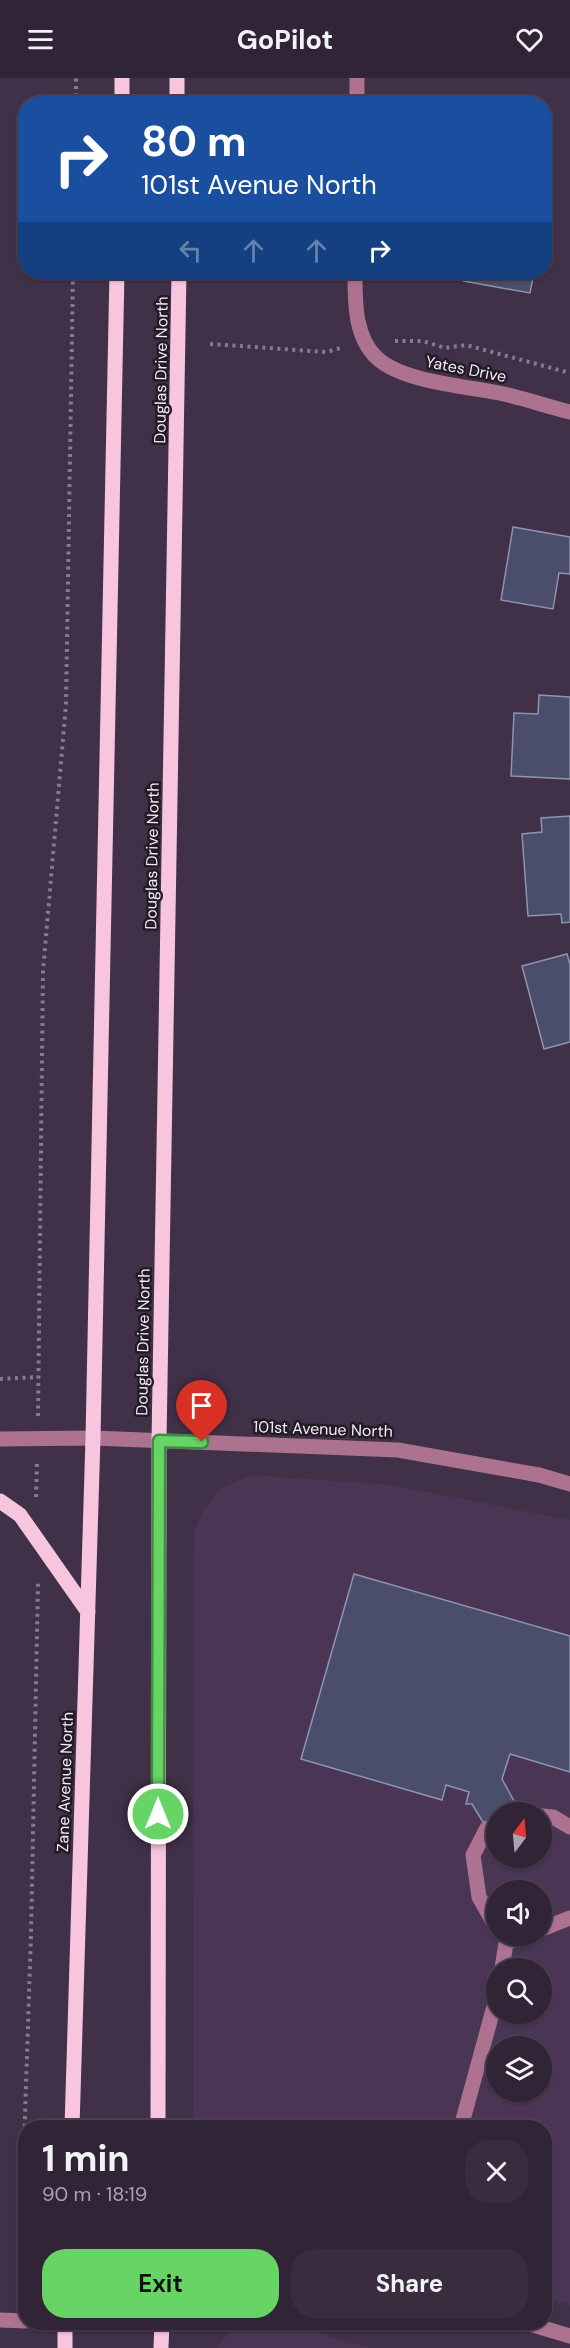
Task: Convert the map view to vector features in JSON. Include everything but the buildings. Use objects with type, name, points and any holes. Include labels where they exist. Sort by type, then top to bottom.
[{"type":"main road","points":[[122,96],[123,78]]},
{"type":"main road","points":[[177,78],[177,96]]},
{"type":"main road","points":[[93,1438],[117,279]]},
{"type":"main road","name":"Douglas Drive North","points":[[159,1441],[179,279]]},
{"type":"main road","name":"Zane Avenue North","points":[[72,2120],[93,1438]]},
{"type":"main road","points":[[158,2120],[159,1441]]},
{"type":"main road","points":[[0,1501],[20,1515],[88,1612]]},
{"type":"main road","points":[[65,2330],[65,2348]]},
{"type":"main road","points":[[161,2348],[162,2330]]},
{"type":"street","points":[[357,78],[357,96]]},
{"type":"street","name":"Yates Drive","points":[[355,279],[357,319],[365,342],[378,359],[416,377],[500,393],[570,412]]},
{"type":"street","name":"101st Avenue North","points":[[0,1439],[93,1438],[398,1450],[538,1475],[570,1485]]},
{"type":"street","points":[[552,1817],[570,1827]]},
{"type":"street","points":[[486,1830],[473,1855],[479,1897],[486,1909]]},
{"type":"street","points":[[552,1925],[570,1918]]},
{"type":"street","points":[[463,2120],[489,2024]]},
{"type":"street","points":[[0,2320],[18,2321]]},
{"type":"street","points":[[550,2330],[570,2336]]},
{"type":"path","points":[[75,96],[76,78]]},
{"type":"path","points":[[25,2120],[32,1922],[38,1539],[43,971],[66,704],[73,279]]},
{"type":"path","points":[[0,1379],[38,1377]]},
{"type":"shaded area","points":[[252,1475],[391,1485],[570,1520],[570,2305],[552,2300],[552,2120],[193,2120],[194,1532],[202,1513],[221,1488]]},
{"type":"shaded area","points":[[230,2330],[309,2330],[371,2348],[217,2348]]},
{"type":"route","points":[[158,1814],[159,1441],[202,1442]]}]
